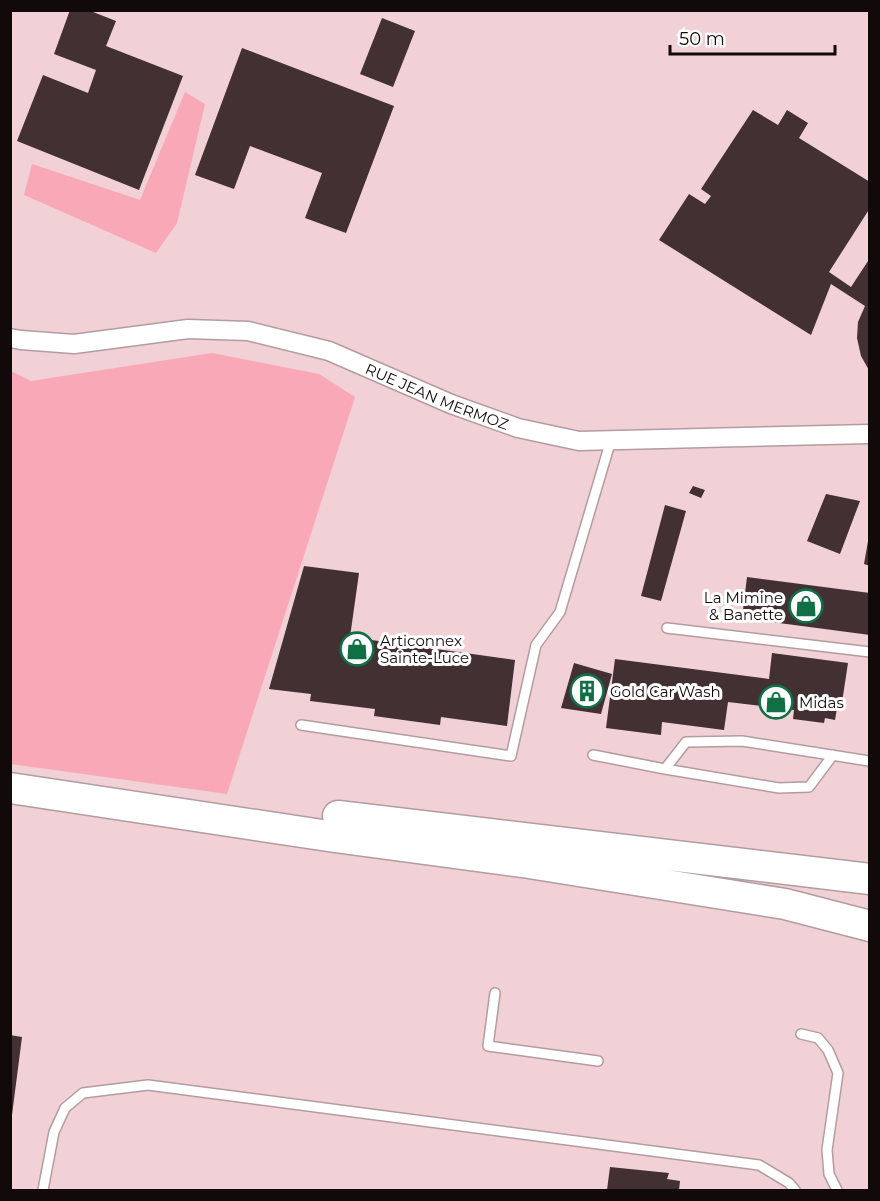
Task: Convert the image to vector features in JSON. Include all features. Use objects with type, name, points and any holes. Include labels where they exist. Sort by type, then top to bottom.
[{"type":"main road","points":[[10,788],[529,863],[785,904],[870,926]]},
{"type":"main road","points":[[87,800],[285,810],[870,879]]},
{"type":"street","name":"RUE JEAN MERMOZ","points":[[10,338],[74,344],[188,329],[248,332],[329,351],[451,404],[518,428],[579,441],[870,434]]},
{"type":"lane","points":[[301,725],[511,756],[536,645],[560,612],[611,440]]},
{"type":"lane","points":[[667,628],[870,652]]},
{"type":"lane","points":[[665,768],[686,742],[742,741],[869,760]]},
{"type":"lane","points":[[592,755],[779,788],[809,787],[833,755]]},
{"type":"lane","points":[[495,993],[488,1046],[598,1061]]},
{"type":"lane","points":[[801,1034],[818,1038],[828,1050],[838,1073],[827,1150],[829,1174],[837,1191]]},
{"type":"lane","points":[[43,1191],[54,1132],[65,1108],[83,1093],[148,1085],[759,1165],[789,1183],[795,1191]]},
{"type":"shaded area","points":[[11,11],[869,11],[869,1190],[11,1190]]},
{"type":"shaded area","points":[[185,92],[205,104],[177,223],[156,253],[24,195],[32,164],[140,200]]},
{"type":"shaded area","points":[[212,353],[319,374],[355,397],[227,794],[11,764],[11,371],[31,381]]},
{"type":"building","points":[[70,10],[88,10],[116,21],[106,46],[183,76],[139,190],[17,141],[43,75],[88,93],[96,70],[54,54]]},
{"type":"building","points":[[382,18],[415,31],[393,87],[360,74]]},
{"type":"building","points":[[242,48],[394,106],[346,233],[305,218],[322,173],[250,146],[234,189],[195,175]]},
{"type":"building","points":[[753,110],[778,125],[787,110],[808,123],[799,138],[870,182],[870,208],[829,272],[851,287],[870,258],[870,372],[861,356],[857,338],[858,322],[865,306],[831,284],[811,335],[659,240],[689,194],[705,204],[711,196],[701,189]]},
{"type":"building","points":[[693,486],[705,490],[701,498],[689,493]]},
{"type":"building","points":[[826,494],[860,501],[840,554],[807,541]]},
{"type":"building","points":[[665,505],[686,511],[661,601],[641,596]]},
{"type":"building","points":[[868,541],[870,541],[870,566],[864,564]]},
{"type":"building","name":"Articonnex Sainte-Luce","points":[[304,566],[359,573],[350,637],[515,660],[507,726],[441,717],[440,725],[374,716],[375,709],[310,701],[311,694],[269,689]]},
{"type":"building","name":"La Mimine & Banette","points":[[747,577],[870,593],[870,635],[742,618]]},
{"type":"building","points":[[772,653],[848,663],[841,709],[837,708],[835,720],[825,718],[824,723],[793,719],[794,710],[728,702],[724,730],[662,722],[661,735],[606,728],[615,659],[769,679]]},
{"type":"building","name":"Gold Car Wash","points":[[574,663],[612,674],[601,714],[561,708]]},
{"type":"building","points":[[10,1035],[22,1037],[12,1115],[10,1115]]},
{"type":"building","points":[[610,1167],[669,1173],[667,1179],[680,1181],[679,1190],[607,1190]]},
{"type":"place","name":"La Mimine & Banette","points":[[806,606]]},
{"type":"place","name":"Articonnex Sainte-Luce","points":[[357,649]]},
{"type":"place","name":"Gold Car Wash","points":[[587,691]]},
{"type":"place","name":"Midas","points":[[776,702]]}]
